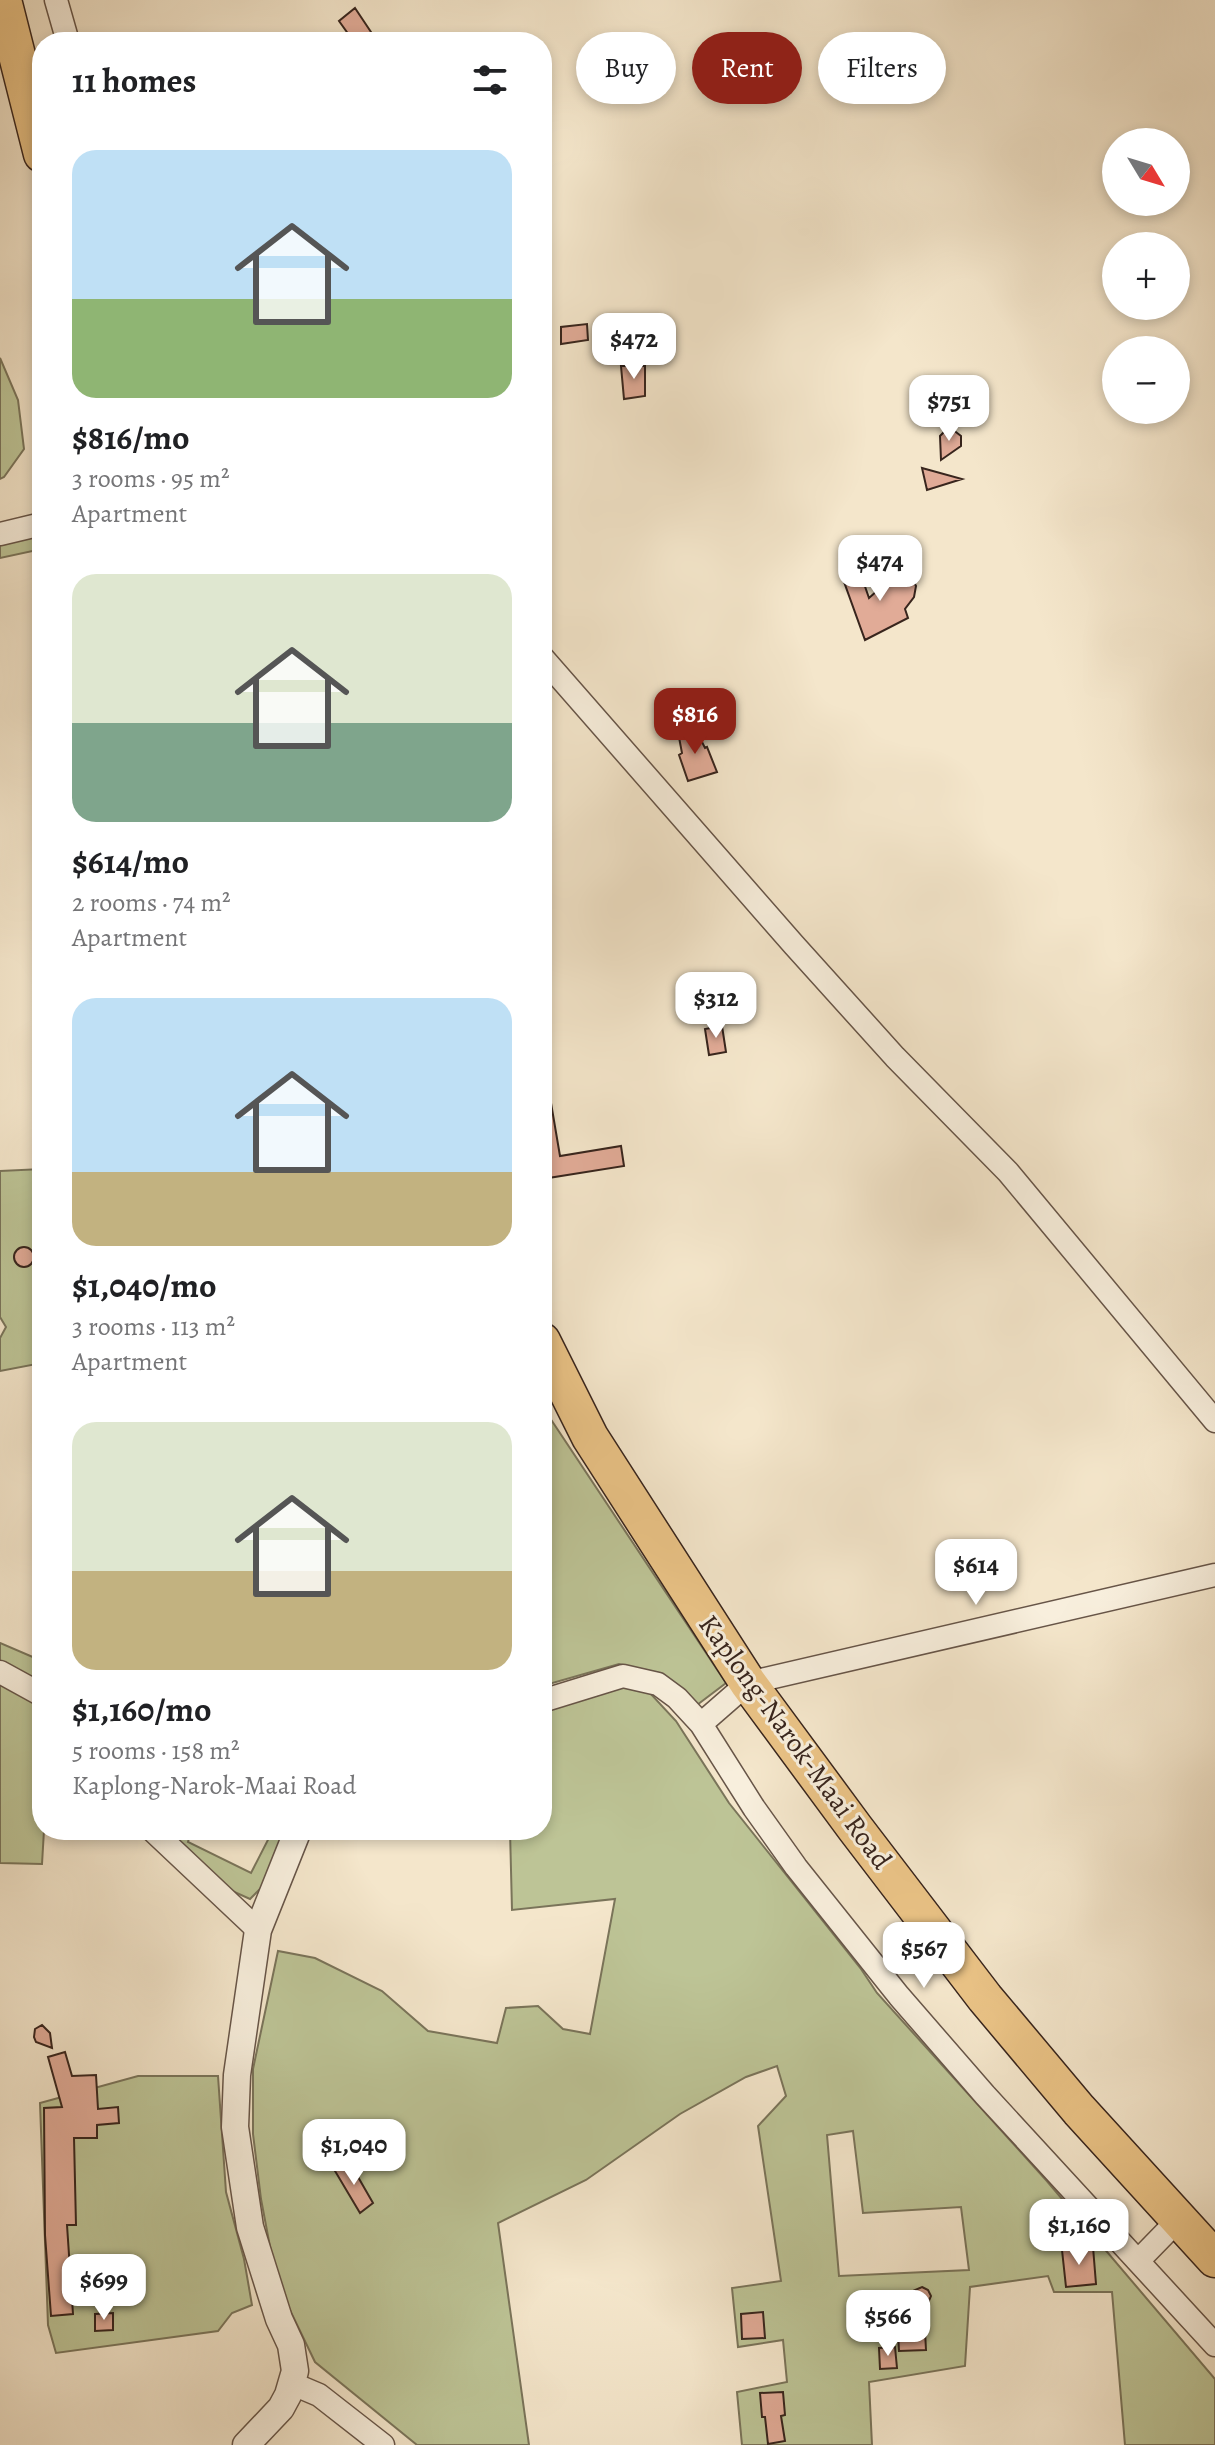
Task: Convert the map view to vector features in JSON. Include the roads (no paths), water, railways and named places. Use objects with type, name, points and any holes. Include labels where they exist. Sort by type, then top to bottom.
[{"type":"highway","points":[[3,0],[32,93]]},
{"type":"highway","name":"Kaplong-Narok-Maai Road","points":[[552,1361],[590,1437],[748,1683],[855,1828],[985,1998],[1079,2110],[1215,2259]]},
{"type":"street","points":[[56,0],[65,32]]},
{"type":"street","points":[[0,534],[32,526]]},
{"type":"street","points":[[552,668],[895,1057],[1008,1172],[1215,1421]]},
{"type":"street","points":[[701,1724],[748,1683],[1215,1575]]},
{"type":"street","points":[[0,1672],[32,1690]]},
{"type":"street","points":[[552,1698],[623,1676],[658,1684],[677,1698],[701,1724],[796,1867],[899,1996],[985,2095],[1215,2345]]},
{"type":"street","points":[[163,1840],[258,1930]]},
{"type":"street","points":[[246,2445],[281,2408],[293,2384],[295,2371],[291,2345],[279,2319],[250,2227],[235,2127],[237,2075],[258,1930],[294,1840]]},
{"type":"street","points":[[1139,2260],[1178,2220]]},
{"type":"street","points":[[293,2384],[319,2395],[383,2445]]}]
